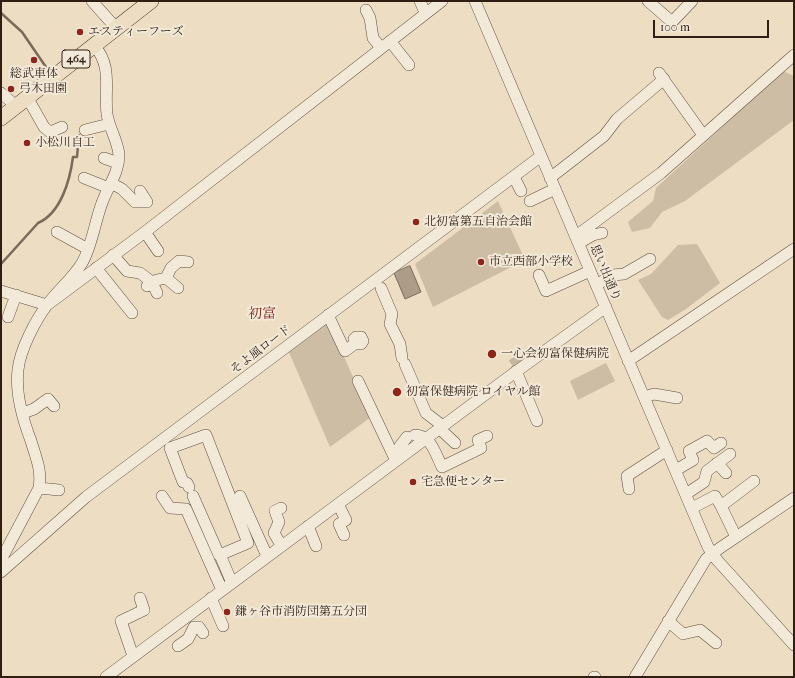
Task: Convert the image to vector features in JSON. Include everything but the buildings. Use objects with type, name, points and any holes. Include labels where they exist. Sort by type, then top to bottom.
[{"type":"highway","name":"464","points":[[1,118],[151,1]]},
{"type":"street","points":[[92,1],[116,28]]},
{"type":"street","points":[[420,1],[423,8],[427,12]]},
{"type":"street","points":[[47,305],[145,232],[442,1]]},
{"type":"street","name":"思い出通り","points":[[475,1],[708,547],[717,560],[794,645]]},
{"type":"street","points":[[648,1],[672,22],[692,1]]},
{"type":"street","points":[[366,10],[370,18],[373,38],[381,48]]},
{"type":"street","points":[[390,41],[409,65]]},
{"type":"street","points":[[1,560],[39,488],[40,479],[38,459],[31,442],[19,398],[18,370],[27,342],[47,305],[82,263],[88,250],[102,202],[116,174],[118,163],[119,154],[107,113],[107,77],[100,52],[94,45]]},
{"type":"street","points":[[577,240],[660,173],[794,54]]},
{"type":"street","points":[[550,178],[604,136],[617,119],[662,76],[703,135]]},
{"type":"street","points":[[1,93],[22,102],[50,132],[62,127]]},
{"type":"street","points":[[85,130],[109,124]]},
{"type":"street","name":"そよ風ロード","points":[[1,572],[86,497],[441,233],[541,156]]},
{"type":"street","points":[[104,158],[118,163]]},
{"type":"street","points":[[514,176],[521,191]]},
{"type":"street","points":[[84,178],[122,189],[135,206],[150,200],[140,191]]},
{"type":"street","points":[[530,201],[555,189]]},
{"type":"street","points":[[57,232],[88,250]]},
{"type":"street","points":[[145,232],[158,252]]},
{"type":"street","points":[[577,240],[602,233]]},
{"type":"street","points":[[628,361],[794,249]]},
{"type":"street","points":[[113,255],[127,271],[140,273],[157,293]]},
{"type":"street","points":[[596,285],[614,270],[624,274],[650,259]]},
{"type":"street","points":[[149,284],[166,278],[174,264],[179,262],[188,262]]},
{"type":"street","points":[[96,268],[132,314]]},
{"type":"street","points":[[539,275],[546,291],[590,271]]},
{"type":"street","points":[[166,278],[178,288]]},
{"type":"street","points":[[381,288],[392,314],[390,324],[400,344],[403,361],[426,413],[455,443]]},
{"type":"street","points":[[1,291],[47,305]]},
{"type":"street","points":[[8,317],[16,296]]},
{"type":"street","points":[[106,677],[281,545],[501,383],[514,368],[548,348],[606,307]]},
{"type":"street","points":[[328,316],[345,351],[356,343]]},
{"type":"street","points":[[523,357],[543,342],[548,348]]},
{"type":"street","points":[[514,368],[538,421]]},
{"type":"street","points":[[358,381],[398,459]]},
{"type":"street","points":[[644,397],[654,394],[678,398]]},
{"type":"street","points":[[23,414],[34,409],[48,399],[54,406]]},
{"type":"street","points":[[221,557],[222,554],[248,543],[206,435],[170,448],[183,482],[187,483],[232,582]]},
{"type":"street","points":[[398,459],[400,446],[411,436],[419,435],[427,438],[442,467],[482,448],[478,440],[486,436]]},
{"type":"street","points":[[676,470],[693,460],[689,451],[707,441],[714,448],[722,443]]},
{"type":"street","points":[[629,489],[627,476],[667,450]]},
{"type":"street","points":[[686,494],[704,482],[706,472],[730,454]]},
{"type":"street","points":[[718,463],[726,473]]},
{"type":"street","points":[[721,506],[754,481]]},
{"type":"street","points":[[39,488],[59,490]]},
{"type":"street","points":[[162,496],[170,508],[186,509],[222,590]]},
{"type":"street","points":[[240,496],[267,556]]},
{"type":"street","points":[[692,508],[715,496],[736,537]]},
{"type":"street","points":[[635,677],[706,559],[794,498]]},
{"type":"street","points":[[338,504],[346,520],[339,524],[344,535]]},
{"type":"street","points":[[281,508],[274,511],[279,522],[274,533],[281,545]]},
{"type":"street","points":[[308,526],[316,546]]},
{"type":"street","points":[[134,656],[121,621],[144,610],[140,598]]},
{"type":"street","points":[[211,598],[223,626]]},
{"type":"street","points":[[178,646],[198,630],[185,617]]},
{"type":"street","points":[[668,621],[683,634],[700,630],[716,644]]},
{"type":"shaded area","points":[[783,71],[794,76],[794,120],[685,201],[662,212],[650,228],[632,232],[628,222],[653,201],[656,188]]},
{"type":"shaded area","points":[[498,201],[525,260],[433,307],[415,264]]},
{"type":"shaded area","points":[[697,244],[720,283],[686,309],[668,320],[662,317],[638,280],[651,274],[678,245]]},
{"type":"shaded area","points":[[410,266],[421,292],[405,299],[394,273]]},
{"type":"shaded area","points":[[328,321],[371,417],[330,447],[288,350]]},
{"type":"shaded area","points":[[606,363],[615,381],[578,400],[570,381]]},
{"type":"waterway","points":[[1,13],[22,32],[48,70]]},
{"type":"waterway","points":[[1,264],[38,223],[53,212],[58,204],[70,176],[73,157],[77,157],[79,135]]},
{"type":"tunnel","points":[[512,365],[523,357]]},
{"type":"place","name":"エスティーフーズ","points":[[80,32]]},
{"type":"place","name":"総武車体","points":[[34,60]]},
{"type":"place","name":"弓木田園","points":[[11,89]]},
{"type":"place","name":"小松川自工","points":[[27,143]]},
{"type":"place","name":"北初富第五自治会館","points":[[416,222]]},
{"type":"place","name":"市立西部小学校","points":[[481,262]]},
{"type":"place","name":"一心会初富保健病院","points":[[492,354]]},
{"type":"place","name":"初富保健病院 ロイヤル館","points":[[397,392]]},
{"type":"place","name":"宅急便センター","points":[[413,482]]},
{"type":"place","name":"鎌ヶ谷市消防団第五分団","points":[[227,612]]},
{"type":"district","name":"初富","points":[[262,315]]}]
